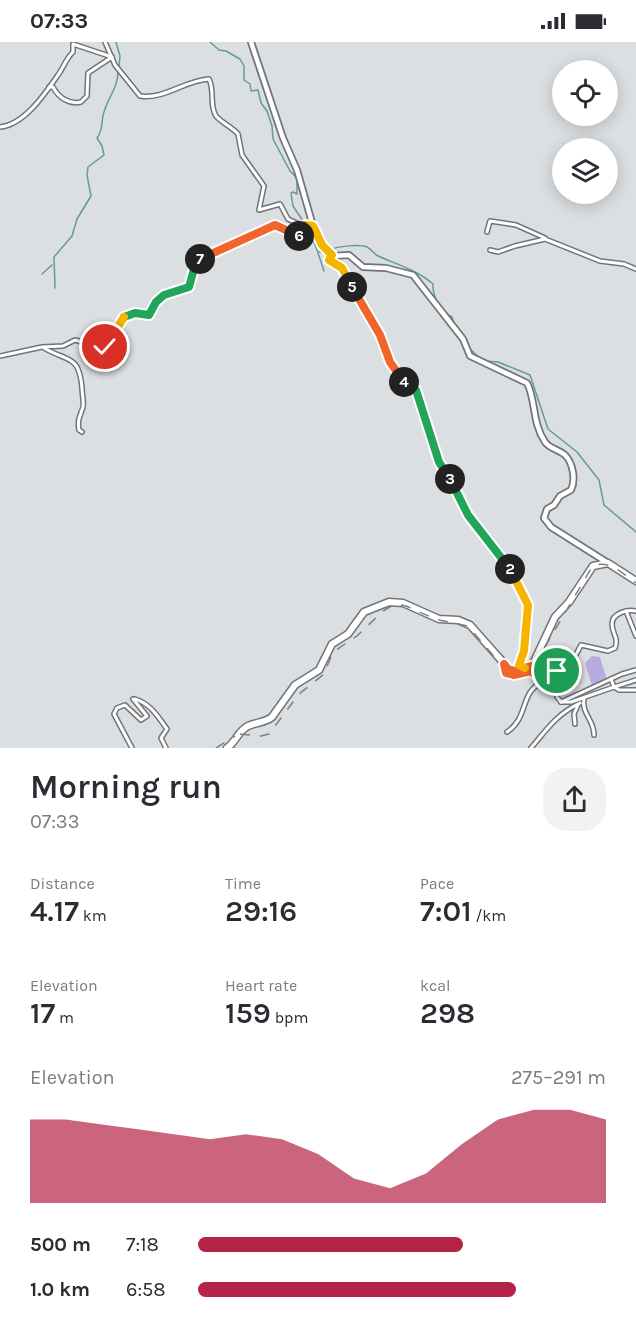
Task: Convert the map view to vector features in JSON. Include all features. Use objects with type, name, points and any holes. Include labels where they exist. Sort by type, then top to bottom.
[{"type":"main road","points":[[226,748],[232,744],[243,729],[272,717],[295,685],[319,670],[332,644],[348,634],[364,612],[371,608],[397,602],[439,619],[464,622],[475,629],[508,669],[519,672],[531,666],[555,617],[569,602],[589,569],[597,564],[608,563],[636,581]]},
{"type":"street","points":[[105,42],[115,66],[140,96],[145,97],[209,79],[212,85],[213,108],[217,117],[238,134],[242,155],[264,186],[259,210],[280,204],[288,219],[308,226]]},
{"type":"street","points":[[251,42],[283,138],[297,170],[308,226],[329,253],[329,260],[342,268],[380,335],[390,362],[404,382],[416,390],[439,462],[452,482],[468,515],[509,568],[527,600],[524,651],[519,665],[524,669],[531,666]]},
{"type":"street","points":[[0,127],[20,120],[62,70],[66,59],[73,52],[73,44],[112,57]]},
{"type":"street","points":[[49,87],[53,87],[56,93],[69,101],[81,102],[87,96],[88,74],[112,57]]},
{"type":"street","points":[[487,232],[490,221],[516,225],[600,261],[624,264],[636,269]]},
{"type":"street","points":[[0,356],[42,347],[63,346],[75,340],[99,348],[105,347],[118,323],[126,315],[135,313],[149,315],[156,302],[164,295],[189,287],[196,265],[207,255],[275,225],[283,227],[302,240],[308,226]]},
{"type":"street","points":[[490,250],[498,252],[515,246],[548,240]]},
{"type":"street","points":[[329,253],[349,255],[363,267],[386,268],[413,275],[463,339],[470,356],[527,383],[540,432],[551,448],[562,453],[570,461],[573,474],[571,490],[547,509],[544,518],[551,527],[608,563]]},
{"type":"street","points":[[42,347],[72,360],[78,367],[82,378],[83,395],[82,410],[77,422],[82,432]]},
{"type":"street","points":[[626,611],[636,636]]},
{"type":"street","points":[[507,732],[520,718],[531,687],[543,682],[551,674],[568,670],[581,645],[608,651],[615,648],[617,637],[613,620],[618,614],[636,611]]},
{"type":"street","points":[[504,664],[506,673],[514,675],[531,671],[551,686],[561,702],[567,703],[636,680]]},
{"type":"street","points":[[561,702],[600,683],[636,670]]},
{"type":"street","points":[[557,697],[560,671]]},
{"type":"street","points":[[611,679],[614,687],[619,690],[636,690]]},
{"type":"street","points":[[600,683],[602,691]]},
{"type":"street","points":[[575,724],[575,711],[584,698]]},
{"type":"street","points":[[584,698],[583,709],[593,724],[594,735]]},
{"type":"street","points":[[132,748],[114,714],[117,708],[125,705],[141,720],[146,718],[145,711],[133,699],[145,703],[162,721],[167,729],[161,738],[166,748]]},
{"type":"street","points":[[531,748],[539,734],[563,713],[580,703]]},
{"type":"shaded area","points":[[592,656],[600,657],[607,680],[592,686],[585,663]]},
{"type":"waterway","points":[[116,42],[120,56],[119,67]]},
{"type":"waterway","points":[[210,42],[219,50],[226,51],[240,59],[244,66],[244,80],[250,84],[251,91],[258,90],[261,103],[267,111],[272,126],[273,139],[290,171],[297,178],[297,194],[291,193],[293,206],[307,227],[318,252],[326,252]]},
{"type":"waterway","points":[[55,288],[54,257],[72,236],[77,219],[91,196],[87,175],[88,167],[104,155],[97,138],[118,72]]},
{"type":"waterway","points":[[330,250],[348,246],[367,247],[378,256],[420,275],[433,284],[438,303],[444,312],[452,317],[454,324]]},
{"type":"waterway","points":[[318,253],[324,271]]},
{"type":"waterway","points":[[42,274],[52,265]]},
{"type":"waterway","points":[[469,348],[481,359]]},
{"type":"waterway","points":[[485,361],[498,362],[530,375],[548,429],[577,452],[599,480],[604,505],[636,532]]},
{"type":"railway","points":[[240,734],[261,736],[269,734],[299,694],[324,674],[333,652],[357,636],[383,611],[395,604],[406,606],[435,619],[468,626],[504,668],[517,673],[529,669],[536,662],[592,567],[604,564],[610,566],[636,583]]},
{"type":"railway","points":[[216,748],[235,736]]},
{"type":"route","points":[[105,347],[118,323],[126,315],[139,313],[147,316],[153,312],[159,298],[169,292],[189,287],[194,269],[200,259],[275,225],[283,227],[302,240],[304,239],[302,228],[305,225],[313,226],[319,234],[322,245],[332,255],[329,260],[338,264],[345,273],[380,335],[390,362],[404,382],[416,390],[439,462],[452,482],[468,515],[500,555],[527,600],[524,651],[519,665],[524,669],[531,666],[526,671],[515,672],[504,664],[506,673],[514,675],[531,671],[543,682],[557,671]]}]
